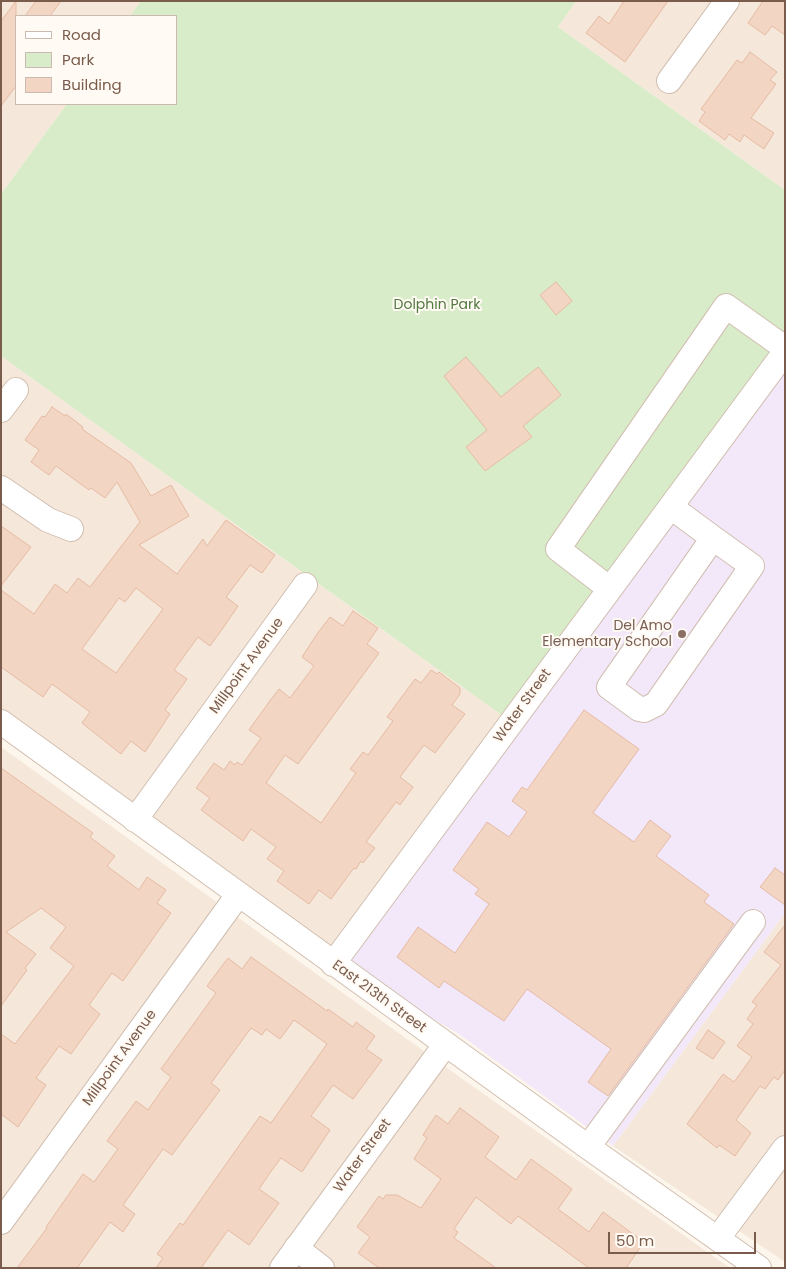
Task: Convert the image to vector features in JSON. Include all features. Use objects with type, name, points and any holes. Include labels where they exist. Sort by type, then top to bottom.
[{"type":"street","points":[[669,81],[727,1]]},
{"type":"street","points":[[610,589],[558,549],[726,306],[785,348]]},
{"type":"street","name":"Water Street","points":[[334,964],[785,352]]},
{"type":"street","points":[[1,410],[16,390]]},
{"type":"street","points":[[1,488],[48,520],[71,530]]},
{"type":"street","points":[[671,506],[752,566],[656,704],[644,710],[632,705],[609,687],[714,538]]},
{"type":"street","name":"Millpoint Avenue","points":[[136,820],[305,585]]},
{"type":"street","name":"East 213th Street","points":[[1,722],[238,895],[759,1268]]},
{"type":"street","name":"Millpoint Avenue","points":[[1,1222],[238,895]]},
{"type":"street","points":[[588,1147],[753,922]]},
{"type":"street","name":"Water Street","points":[[282,1268],[445,1044]]},
{"type":"street","points":[[718,1238],[785,1148]]},
{"type":"street","points":[[296,1248],[322,1268]]},
{"type":"shaded area","points":[[1,1],[141,1],[131,15],[15,15],[15,105],[66,105],[1,194]]},
{"type":"shaded area","points":[[576,1],[785,1],[785,190],[558,27]]},
{"type":"shaded area","points":[[1,356],[510,721],[331,960],[1,719]]},
{"type":"shaded area","name":"Del Amo Elementary School","points":[[785,356],[785,913],[613,1146],[459,1034],[337,963]]},
{"type":"shaded area","points":[[1,747],[464,1080],[730,1268],[1,1268]]},
{"type":"shaded area","points":[[785,913],[785,1262],[613,1146]]},
{"type":"green space","name":"Dolphin Park","points":[[141,1],[576,1],[558,27],[785,190],[785,347],[510,721],[1,356],[1,194],[66,105],[178,105],[178,15],[131,15]]},
{"type":"building","points":[[16,1],[15,87],[1,106],[1,21]]},
{"type":"building","points":[[36,1],[61,1],[51,15],[26,15]]},
{"type":"building","points":[[624,1],[668,1],[625,62],[586,33],[599,16],[609,24]]},
{"type":"building","points":[[763,1],[785,1],[785,35],[772,26],[765,35],[748,23]]},
{"type":"building","points":[[750,52],[777,72],[770,80],[776,84],[751,118],[774,133],[764,149],[744,135],[740,142],[729,134],[725,140],[699,121],[705,112],[701,109],[737,60],[742,63]]},
{"type":"building","points":[[556,282],[572,301],[556,315],[540,295]]},
{"type":"building","points":[[466,357],[501,397],[538,367],[561,395],[523,426],[532,437],[485,471],[466,447],[487,430],[444,376]]},
{"type":"building","points":[[52,407],[65,416],[66,414],[83,427],[82,429],[131,463],[151,496],[171,485],[189,516],[139,545],[177,574],[203,539],[207,546],[226,520],[275,555],[262,573],[250,565],[226,597],[238,606],[210,646],[198,637],[174,670],[187,679],[165,710],[170,714],[145,752],[131,741],[121,754],[82,723],[90,712],[52,684],[43,697],[1,667],[1,590],[34,614],[55,584],[67,593],[78,578],[90,587],[140,522],[117,482],[105,498],[91,488],[89,490],[56,466],[49,475],[31,462],[39,450],[25,440],[42,416],[45,417]],"holes":[[[136,588],[163,609],[116,673],[82,649],[119,598],[125,602]]]},
{"type":"building","points":[[1,526],[31,547],[1,586]]},
{"type":"building","points":[[353,611],[378,628],[367,644],[379,653],[298,764],[285,755],[266,783],[321,823],[356,773],[350,769],[363,752],[368,755],[393,721],[387,717],[415,679],[421,683],[431,670],[437,674],[439,672],[460,688],[460,694],[452,705],[465,714],[435,753],[424,745],[400,777],[413,787],[400,805],[396,802],[366,842],[375,848],[363,863],[361,861],[356,869],[354,868],[331,899],[319,890],[309,904],[277,881],[284,871],[267,859],[276,847],[251,829],[243,841],[224,827],[201,810],[210,798],[196,788],[214,763],[224,770],[230,761],[235,765],[237,762],[242,765],[261,738],[249,730],[269,702],[279,689],[290,698],[314,666],[302,657],[317,634],[330,617],[343,626]]},
{"type":"building","points":[[584,710],[639,749],[593,813],[634,842],[650,820],[671,836],[656,856],[709,895],[704,902],[734,924],[608,1096],[588,1082],[611,1049],[527,989],[504,1021],[444,981],[439,988],[397,957],[418,927],[455,953],[489,904],[475,894],[479,889],[453,870],[487,822],[509,837],[527,812],[512,801],[522,787],[527,790]]},
{"type":"building","points":[[1,768],[93,833],[90,837],[115,856],[107,866],[139,890],[147,877],[166,890],[157,903],[171,913],[123,981],[112,973],[89,1005],[100,1014],[71,1054],[59,1046],[36,1078],[46,1085],[18,1127],[1,1114],[1,1034],[15,1044],[74,966],[50,948],[66,927],[41,908],[6,932],[36,954],[1,1006]]},
{"type":"building","points":[[775,868],[785,875],[785,905],[760,887]]},
{"type":"building","points":[[785,925],[785,1070],[778,1080],[774,1077],[765,1089],[760,1086],[736,1120],[751,1133],[735,1156],[719,1145],[717,1148],[687,1124],[723,1074],[734,1082],[752,1057],[737,1046],[753,1024],[747,1019],[757,1005],[752,1002],[781,965],[764,952]]},
{"type":"building","points":[[251,957],[327,1011],[328,1009],[353,1027],[356,1022],[375,1036],[366,1049],[382,1060],[353,1099],[333,1085],[311,1116],[330,1130],[302,1172],[281,1158],[272,1170],[259,1189],[279,1203],[249,1245],[228,1230],[201,1268],[156,1268],[163,1258],[157,1254],[180,1223],[183,1225],[260,1116],[271,1123],[327,1044],[294,1020],[280,1039],[266,1029],[262,1035],[251,1028],[211,1083],[220,1090],[172,1155],[163,1149],[123,1205],[135,1214],[123,1232],[110,1222],[77,1268],[17,1268],[47,1228],[83,1174],[94,1182],[118,1149],[107,1141],[136,1101],[148,1110],[171,1077],[161,1069],[216,993],[207,986],[228,958],[242,969]]},
{"type":"building","points":[[708,1030],[725,1042],[713,1059],[696,1048]]},
{"type":"building","points":[[460,1108],[499,1137],[485,1157],[516,1180],[531,1159],[572,1189],[558,1209],[589,1232],[603,1212],[644,1242],[626,1268],[589,1268],[518,1216],[511,1224],[476,1197],[454,1229],[458,1232],[454,1238],[496,1268],[379,1268],[358,1253],[370,1237],[357,1227],[379,1196],[383,1199],[386,1195],[397,1195],[421,1208],[441,1179],[414,1159],[427,1138],[423,1135],[436,1115],[448,1124]]},
{"type":"place","name":"Del Amo Elementary School","points":[[682,634]]}]
